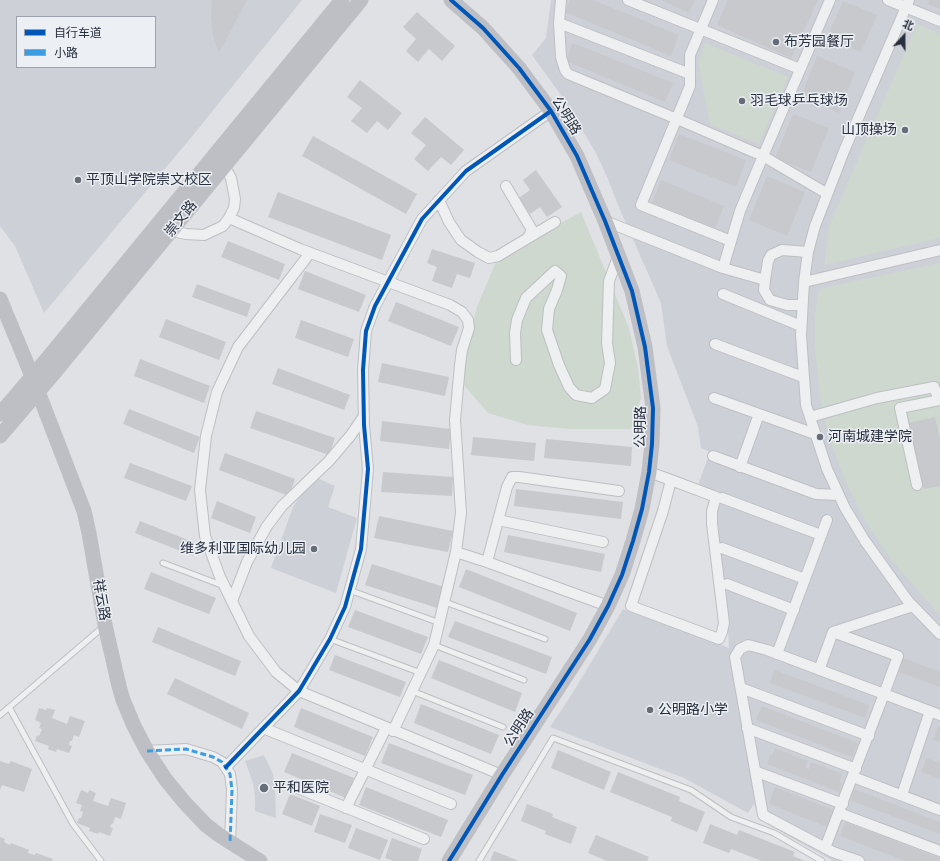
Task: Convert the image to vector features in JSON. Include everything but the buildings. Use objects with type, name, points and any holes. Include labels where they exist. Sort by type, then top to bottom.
[{"type":"main road","name":"崇文路","points":[[0,414],[342,0]]},
{"type":"main road","name":"崇文路","points":[[0,436],[38,392],[361,0]]},
{"type":"main road","name":"公明路","points":[[449,861],[502,775],[590,639],[608,606],[622,575],[634,540],[649,472],[652,444],[653,408],[650,374],[638,311],[632,291],[605,221],[577,156],[551,111],[519,68],[497,42],[451,0]]},
{"type":"main road","name":"祥云路","points":[[0,299],[32,376],[84,511],[105,625],[123,700],[134,726],[147,751],[166,780],[185,803],[206,825],[230,843],[260,861]]},
{"type":"street","points":[[561,0],[559,23],[560,57],[568,74],[763,156],[826,193]]},
{"type":"street","points":[[628,0],[800,69]]},
{"type":"street","points":[[713,0],[690,55],[690,86],[641,205],[731,241]]},
{"type":"street","points":[[723,268],[740,211],[830,0]]},
{"type":"street","points":[[888,0],[907,4],[940,21]]},
{"type":"street","points":[[907,4],[826,193],[815,226],[808,252],[801,326],[806,405],[826,469],[865,542],[913,606],[940,634]]},
{"type":"street","points":[[559,23],[690,74]]},
{"type":"street","points":[[226,768],[299,691],[330,639],[345,607],[361,549],[368,469],[364,416],[363,370],[366,331],[375,306],[422,219],[439,200],[466,171],[551,111]]},
{"type":"street","points":[[172,230],[186,234],[204,235],[223,226],[234,208],[235,199],[231,178],[224,166]]},
{"type":"street","points":[[506,186],[532,230],[528,238]]},
{"type":"street","points":[[439,200],[449,222],[461,240],[489,258],[498,256],[555,222]]},
{"type":"street","points":[[229,218],[310,253],[450,304],[462,312],[468,320],[468,328],[462,350],[455,420],[461,513],[456,552],[440,623],[434,645],[412,691],[365,770],[346,808]]},
{"type":"street","points":[[605,221],[723,268],[765,280]]},
{"type":"street","points":[[802,305],[787,306],[770,300],[764,290],[765,280],[768,262],[771,255],[782,250],[808,252]]},
{"type":"street","points":[[804,282],[940,250]]},
{"type":"street","points":[[310,253],[238,347],[217,392],[206,436],[200,490],[204,536],[225,587],[249,636],[276,672],[299,691],[502,775]]},
{"type":"street","points":[[516,360],[515,333],[517,320],[526,298],[555,271],[561,276],[550,309],[547,330],[559,365],[569,387],[576,394],[592,398],[605,389],[610,363],[607,343],[609,281],[618,257]]},
{"type":"street","points":[[723,294],[801,326]]},
{"type":"street","points":[[715,344],[804,377]]},
{"type":"street","points":[[810,417],[877,398],[934,387],[940,400],[900,408],[917,484]]},
{"type":"street","points":[[714,398],[815,434]]},
{"type":"street","points":[[740,467],[759,414]]},
{"type":"street","points":[[232,601],[247,562],[267,526],[282,506],[329,461],[351,435],[364,416]]},
{"type":"street","points":[[713,456],[816,494],[839,495]]},
{"type":"street","points":[[649,472],[671,480],[716,497],[712,511],[712,524],[724,623],[719,639],[631,606],[663,511],[671,480]]},
{"type":"street","points":[[487,562],[507,487],[512,478],[519,477],[619,491]]},
{"type":"street","points":[[722,498],[821,535]]},
{"type":"street","points":[[498,520],[603,542]]},
{"type":"street","points":[[777,654],[827,520]]},
{"type":"street","points":[[722,548],[805,579]]},
{"type":"street","points":[[456,552],[608,606]]},
{"type":"street","points":[[727,584],[794,610]]},
{"type":"street","points":[[834,632],[913,606]]},
{"type":"street","points":[[819,670],[834,632]]},
{"type":"street","points":[[825,848],[855,773],[898,656],[834,632]]},
{"type":"street","points":[[853,860],[825,848],[763,815],[757,772],[747,728],[735,657],[740,649],[748,645],[777,654],[940,715]]},
{"type":"street","points":[[741,688],[869,736]]},
{"type":"street","points":[[902,795],[930,711]]},
{"type":"street","points":[[263,728],[451,804]]},
{"type":"street","points":[[747,728],[940,810]]},
{"type":"street","points":[[147,751],[186,749],[213,757],[222,762],[230,774],[232,790],[230,843]]},
{"type":"street","points":[[757,772],[940,851]]},
{"type":"street","points":[[295,787],[424,839]]},
{"type":"lane","points":[[163,564],[225,587]]},
{"type":"lane","points":[[349,590],[440,623]]},
{"type":"lane","points":[[445,602],[545,639]]},
{"type":"lane","points":[[0,715],[105,625]]},
{"type":"lane","points":[[330,639],[420,673]]},
{"type":"lane","points":[[434,645],[524,680]]},
{"type":"lane","points":[[412,691],[502,727]]},
{"type":"lane","points":[[9,707],[72,824],[101,861]]},
{"type":"lane","points":[[479,861],[553,738],[690,790],[731,817],[774,833],[822,861]]},
{"type":"shaded area","name":"平顶山学院崇文校区","points":[[0,0],[302,0],[194,134],[44,313],[15,246],[0,226]]},
{"type":"shaded area","name":"河南城建学院","points":[[551,0],[940,0],[940,861],[833,861],[760,820],[754,804],[748,813],[684,778],[550,727],[572,694],[623,609],[729,648],[727,610],[714,525],[720,494],[698,485],[710,452],[701,448],[698,427],[667,346],[661,303],[608,179],[596,153],[575,118],[532,55],[546,38]]},
{"type":"shaded area","name":"山顶操场","points":[[917,24],[940,34],[940,238],[824,265],[829,226]]},
{"type":"shaded area","name":"羽毛球乒乓球场","points":[[705,43],[788,77],[759,144],[710,124],[698,61]]},
{"type":"shaded area","points":[[581,212],[629,328],[638,368],[641,398],[631,429],[569,429],[528,425],[488,413],[463,384],[467,345],[477,307],[498,257]]},
{"type":"shaded area","points":[[940,263],[940,615],[893,562],[866,522],[849,489],[828,436],[820,396],[815,350],[815,315],[819,289]]},
{"type":"shaded area","name":"维多利亚国际幼儿园","points":[[317,478],[335,486],[328,507],[357,518],[336,593],[271,568],[293,507],[304,490]]},
{"type":"shaded area","name":"平和医院","points":[[264,755],[273,774],[276,818],[255,811],[253,783],[245,761]]},
{"type":"marked path","points":[[147,751],[186,749],[213,757],[222,762],[230,774],[232,790],[230,843]]},
{"type":"cycle path","points":[[449,861],[502,775],[590,639],[608,606],[622,575],[642,509],[649,472],[652,444],[653,408],[645,347],[632,291],[605,221],[577,156],[551,111],[519,68],[483,28],[451,0]]},
{"type":"cycle path","points":[[226,767],[299,691],[330,639],[345,607],[361,549],[368,469],[364,425],[363,370],[366,331],[375,306],[422,219],[466,171],[551,111]]},
{"type":"place","name":"布芳园餐厅","points":[[776,42]]},
{"type":"place","name":"羽毛球乒乓球场","points":[[742,101]]},
{"type":"place","name":"山顶操场","points":[[905,130]]},
{"type":"place","name":"平顶山学院崇文校区","points":[[78,180]]},
{"type":"place","name":"河南城建学院","points":[[820,437]]},
{"type":"place","name":"维多利亚国际幼儿园","points":[[314,549]]},
{"type":"place","name":"公明路小学","points":[[650,710]]},
{"type":"place","name":"平和医院","points":[[264,788]]}]
